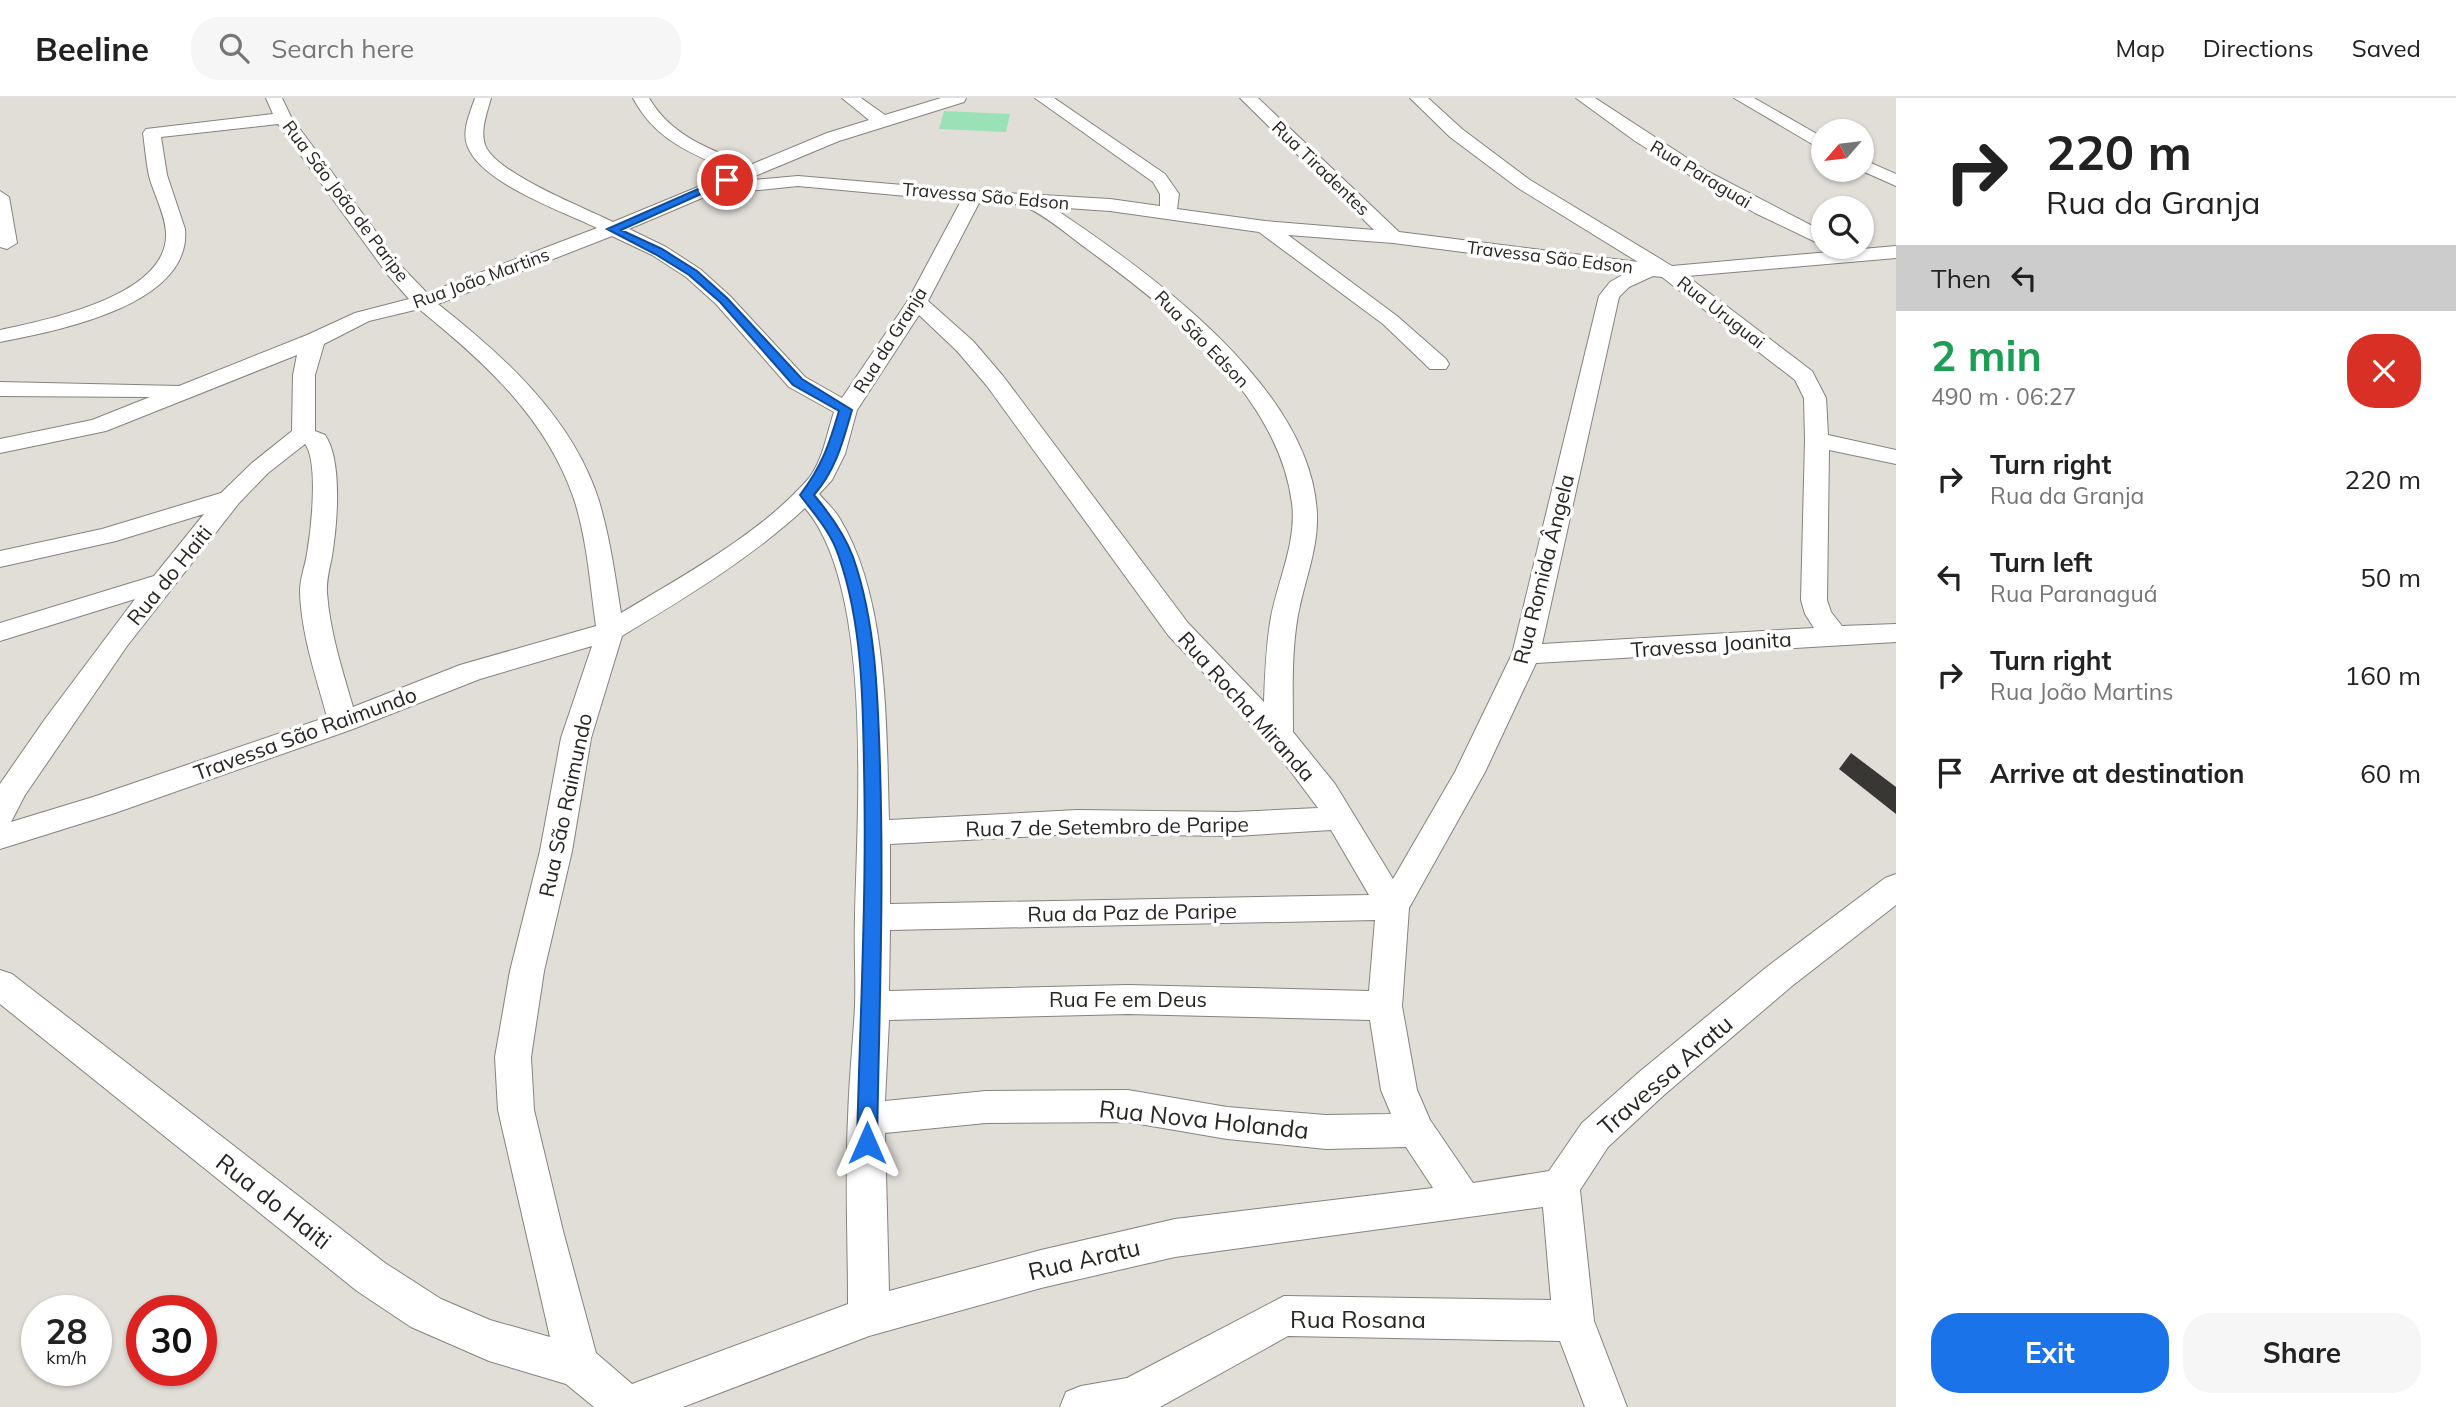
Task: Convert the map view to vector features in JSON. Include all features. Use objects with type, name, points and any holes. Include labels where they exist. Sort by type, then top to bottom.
[{"type":"street","name":"Rua São João de Paripe","points":[[274,98],[283,118],[354,218],[423,302]]},
{"type":"street","points":[[483,98],[472,134],[477,150],[489,164],[508,178],[659,251],[693,273],[723,300],[797,382],[846,410]]},
{"type":"street","points":[[641,98],[647,112],[667,132],[693,148],[748,171]]},
{"type":"street","points":[[850,98],[880,120]]},
{"type":"street","name":"Rua João Martins","points":[[0,446],[98,426],[315,340],[362,317],[423,302],[612,229],[748,171],[880,120],[958,98]]},
{"type":"street","points":[[1043,98],[1159,178],[1170,192],[1171,201],[1167,212]]},
{"type":"street","name":"Rua Tiradentes","points":[[1248,98],[1393,237]]},
{"type":"street","name":"Rua Uruguai","points":[[1418,98],[1456,133],[1524,184],[1659,271],[1804,376],[1815,398],[1817,440],[1814,600],[1818,614],[1834,634]]},
{"type":"street","name":"Rua Paraguai","points":[[1584,98],[1633,134],[1724,189],[1811,233]]},
{"type":"street","points":[[1742,98],[1811,138]]},
{"type":"street","points":[[0,336],[76,319],[120,302],[163,268],[175,250],[176,234],[158,174],[152,133],[283,118]]},
{"type":"street","points":[[1874,170],[1896,181]]},
{"type":"street","name":"Travessa São Edson","points":[[706,190],[798,181],[1167,212],[1265,227],[1393,237],[1659,271]]},
{"type":"street","points":[[0,197],[7,243]]},
{"type":"street","name":"Rua da Granja","points":[[610,631],[711,570],[772,525],[820,480],[833,454],[846,410],[916,302],[973,197]]},
{"type":"street","name":"Rua São Edson","points":[[1031,201],[1146,282],[1196,328],[1245,380],[1272,417],[1295,464],[1304,503],[1304,531],[1282,631],[1278,734]]},
{"type":"street","name":"Travessa São Edson","points":[[1265,227],[1390,320],[1438,364]]},
{"type":"street","points":[[1874,252],[1896,252]]},
{"type":"street","points":[[1659,271],[1811,255]]},
{"type":"street","points":[[1865,259],[1896,273]]},
{"type":"street","name":"Rua Romida Ângela","points":[[1393,907],[1471,772],[1526,654],[1609,296],[1614,288],[1625,280],[1659,271]]},
{"type":"street","name":"Rua São Raimundo","points":[[423,302],[474,342],[516,383],[551,430],[569,461],[586,499],[596,539],[610,631],[576,738],[556,851],[527,971],[513,1057],[516,1110],[543,1231],[578,1366]]},
{"type":"street","name":"Rua Rocha Miranda","points":[[916,302],[965,346],[995,381],[1178,629],[1278,734],[1340,818],[1393,907]]},
{"type":"street","points":[[315,340],[305,355],[302,381],[306,413],[303,433],[317,440],[323,454],[323,527],[313,589],[318,632],[343,722]]},
{"type":"street","points":[[0,389],[187,391]]},
{"type":"street","name":"Rua do Haiti","points":[[0,814],[11,791],[55,726],[163,582],[230,498],[260,468],[303,433]]},
{"type":"street","points":[[1817,440],[1896,457]]},
{"type":"street","points":[[807,495],[828,519],[846,557],[861,620],[871,709],[874,833],[872,1006],[866,1119],[869,1316]]},
{"type":"street","points":[[0,559],[107,536],[230,498]]},
{"type":"street","points":[[0,632],[163,582]]},
{"type":"street","name":"Travessa São Raimundo","points":[[0,837],[104,805],[343,722],[470,672],[610,631]]},
{"type":"street","name":"Travessa Joanita","points":[[1526,654],[1645,649],[1834,634],[1896,633]]},
{"type":"street","name":"Rua 7 de Setembro de Paripe","points":[[874,833],[1077,822],[1236,824],[1340,818]]},
{"type":"street","name":"Travessa Aratu","points":[[1560,1187],[1595,1135],[1651,1084],[1780,976],[1896,887]]},
{"type":"street","points":[[1393,907],[1385,1006],[1399,1090],[1416,1130],[1464,1202]]},
{"type":"street","name":"Rua da Paz de Paripe","points":[[871,917],[1393,907]]},
{"type":"street","name":"Rua do Haiti","points":[[0,984],[371,1277],[426,1313],[489,1340],[578,1366]]},
{"type":"street","name":"Rua Fe em Deus","points":[[872,1006],[988,1000],[1176,998],[1385,1006]]},
{"type":"street","name":"Rua Nova Holanda","points":[[866,1119],[986,1107],[1128,1106],[1227,1123],[1326,1132],[1416,1130]]},
{"type":"street","points":[[1560,1187],[1573,1321],[1606,1407]]},
{"type":"street","name":"Rua Aratu","points":[[627,1407],[869,1316],[1028,1273],[1175,1238],[1464,1202],[1560,1187]]},
{"type":"street","name":"Rua Rosana","points":[[1081,1407],[1132,1399],[1284,1316],[1573,1321]]},
{"type":"street","points":[[578,1366],[627,1407]]},
{"type":"green space","points":[[944,111],[1010,114],[1006,132],[939,129]]},
{"type":"building","points":[[1851,753],[1896,787],[1896,814],[1839,769]]},
{"type":"route","points":[[727,180],[612,229],[659,251],[693,273],[723,300],[797,382],[846,410],[833,454],[820,480],[807,495],[828,519],[846,557],[861,620],[871,709],[874,833],[867,1143]]}]
